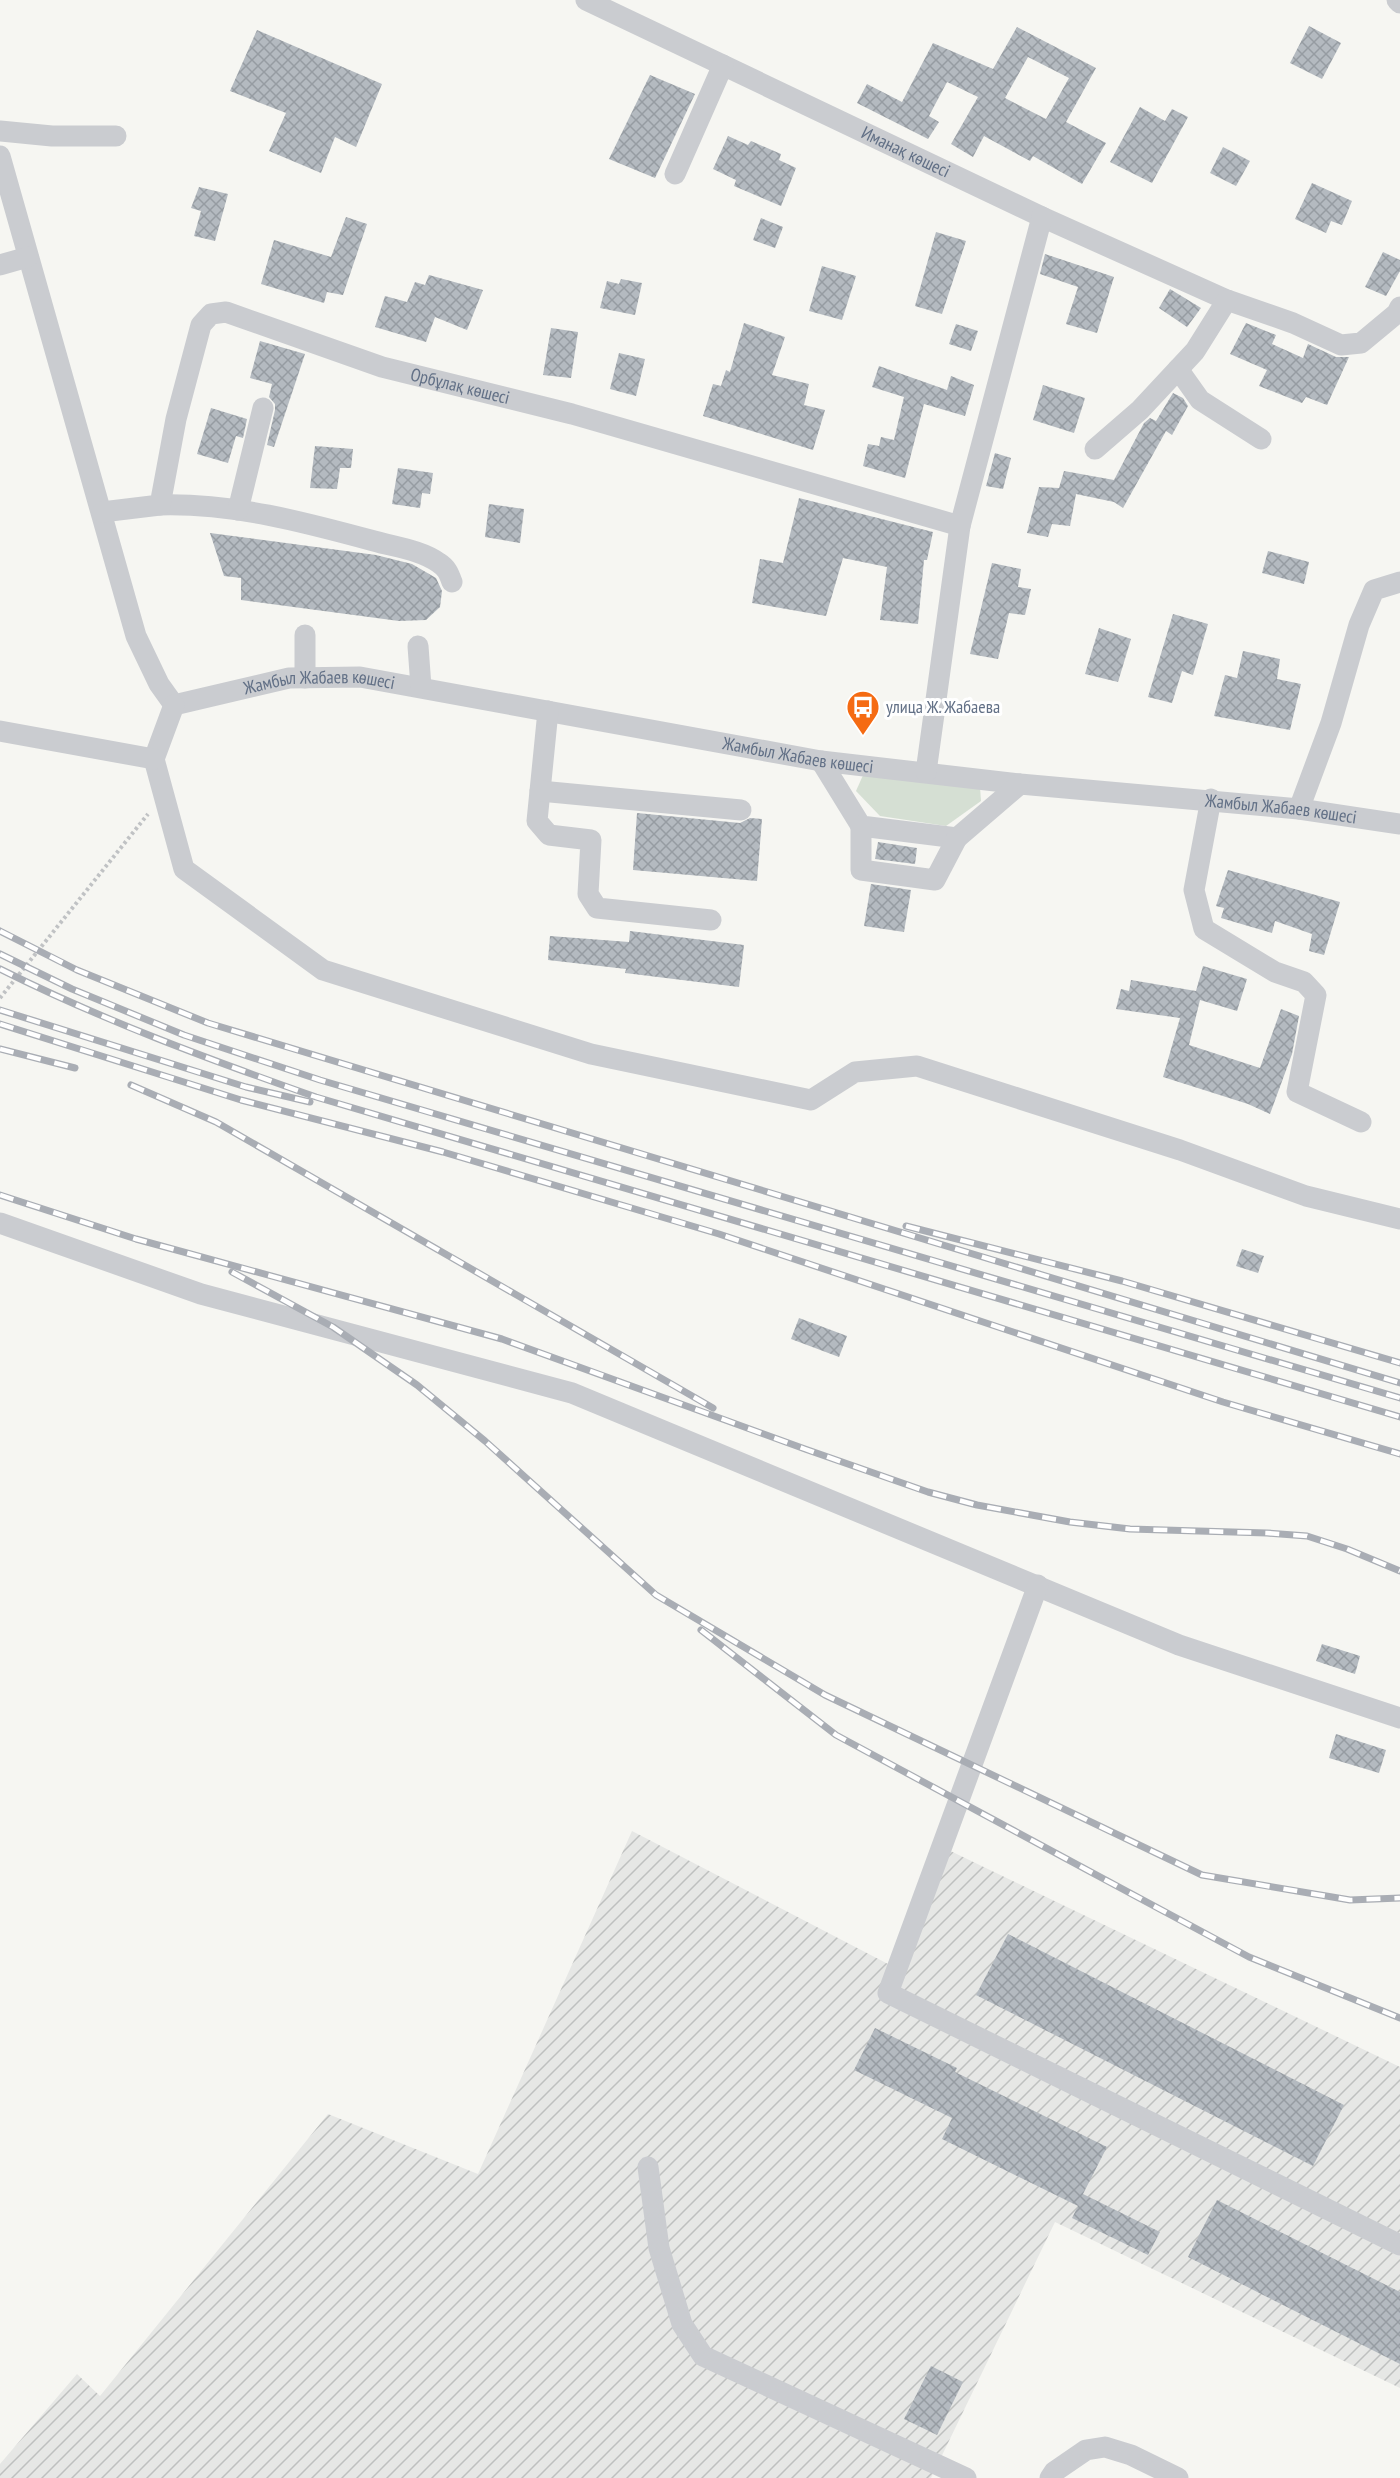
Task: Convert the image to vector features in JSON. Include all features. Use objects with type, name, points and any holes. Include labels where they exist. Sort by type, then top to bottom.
[{"type":"street","name":"Иманақ көшесі","points":[[586,0],[1042,217],[1227,300],[1293,323],[1341,345],[1361,343],[1397,313],[1400,307]]},
{"type":"street","points":[[675,174],[723,65]]},
{"type":"street","points":[[0,131],[52,136],[116,136]]},
{"type":"street","points":[[0,156],[136,636],[159,684],[174,705],[154,759],[184,869],[322,970],[591,1054],[811,1100],[855,1072],[917,1066],[1180,1150],[1306,1196],[1400,1219]]},
{"type":"street","points":[[926,772],[960,526],[1042,217]]},
{"type":"street","points":[[0,265],[28,257]]},
{"type":"street","points":[[1095,449],[1140,410],[1195,351],[1227,300]]},
{"type":"street","name":"Орбұлақ көшесі","points":[[160,505],[176,419],[201,325],[211,314],[226,312],[382,367],[572,414],[960,526]]},
{"type":"street","points":[[1178,369],[1200,400],[1262,439]]},
{"type":"street","points":[[238,510],[263,408]]},
{"type":"street","points":[[102,512],[160,505],[238,510],[313,525],[420,554],[440,563],[449,573],[452,582]]},
{"type":"street","points":[[1299,809],[1331,723],[1359,625],[1374,590],[1400,582]]},
{"type":"street","points":[[305,635],[305,678]]},
{"type":"street","points":[[418,646],[421,687]]},
{"type":"street","name":"Жамбыл Жабаев көшесі","points":[[174,705],[289,678],[360,677],[821,760],[1020,784],[1211,799],[1400,824]]},
{"type":"street","points":[[548,711],[537,821],[549,835],[591,840],[588,894],[597,908],[711,920]]},
{"type":"street","points":[[0,731],[154,759]]},
{"type":"street","points":[[821,760],[861,826],[861,870],[935,880],[957,838],[1020,784]]},
{"type":"street","points":[[540,790],[741,810]]},
{"type":"street","points":[[1211,799],[1194,890],[1204,929],[1275,972],[1304,982],[1316,995],[1297,1092],[1361,1122]]},
{"type":"street","points":[[861,826],[957,838]]},
{"type":"street","points":[[0,1223],[201,1294],[572,1393],[1179,1645],[1400,1718]]},
{"type":"street","points":[[1038,1585],[888,1993],[1400,2245]]},
{"type":"street","points":[[648,2167],[659,2248],[682,2324],[703,2356],[966,2478]]},
{"type":"street","points":[[1050,2478],[1054,2472],[1086,2450],[1105,2447],[1131,2455],[1178,2478]]},
{"type":"path","points":[[0,998],[164,795]]},
{"type":"shaded area","points":[[864,773],[980,787],[981,801],[946,826],[880,816],[856,791]]},
{"type":"shaded area","points":[[632,1831],[888,1964],[936,1844],[1400,2067],[1400,2388],[1055,2222],[931,2478],[0,2478],[0,2464],[77,2374],[100,2396],[328,2114],[478,2174]]},
{"type":"building","points":[[1309,26],[1341,43],[1322,79],[1290,63]]},
{"type":"building","points":[[1017,27],[1096,68],[1066,122],[1106,143],[1082,184],[1033,156],[1030,161],[984,136],[973,157],[951,144],[978,97],[947,82],[929,116],[939,122],[928,139],[857,103],[867,84],[902,102],[933,43],[993,69]],"holes":[[[1028,57],[1069,78],[1046,119],[1005,98]]]},
{"type":"building","points":[[257,30],[382,84],[356,147],[335,137],[321,173],[269,151],[286,113],[230,91]]},
{"type":"building","points":[[650,75],[695,94],[655,178],[609,159]]},
{"type":"building","points":[[1140,107],[1165,121],[1172,109],[1188,117],[1152,183],[1110,162]]},
{"type":"building","points":[[728,136],[748,145],[751,141],[781,154],[779,160],[796,168],[781,206],[734,186],[736,180],[713,169]]},
{"type":"building","points":[[1223,147],[1250,161],[1236,186],[1210,173]]},
{"type":"building","points":[[1312,183],[1352,201],[1342,225],[1331,221],[1326,233],[1295,219]]},
{"type":"building","points":[[199,187],[228,194],[215,241],[194,236],[201,211],[191,208]]},
{"type":"building","points":[[346,217],[367,224],[343,295],[327,292],[324,303],[261,284],[274,240],[331,257]]},
{"type":"building","points":[[761,218],[783,227],[775,248],[753,240]]},
{"type":"building","points":[[936,232],[966,241],[942,314],[915,306]]},
{"type":"building","points":[[1383,252],[1400,260],[1400,271],[1386,296],[1365,287]]},
{"type":"building","points":[[1045,254],[1114,277],[1097,333],[1066,324],[1078,287],[1040,274]]},
{"type":"building","points":[[822,266],[856,276],[842,320],[809,311]]},
{"type":"building","points":[[429,275],[483,290],[467,330],[435,317],[426,342],[375,327],[385,296],[407,302],[415,282],[425,285]]},
{"type":"building","points":[[621,279],[642,283],[635,315],[600,308],[607,281],[619,284]]},
{"type":"building","points":[[1170,289],[1201,308],[1187,327],[1159,308]]},
{"type":"building","points":[[744,323],[785,337],[772,375],[809,384],[804,405],[825,410],[813,450],[703,416],[713,384],[721,386],[726,370],[730,372]]},
{"type":"building","points":[[1246,323],[1276,335],[1272,344],[1303,358],[1308,344],[1336,357],[1349,357],[1327,405],[1306,397],[1302,403],[1259,386],[1267,370],[1230,354]]},
{"type":"building","points":[[956,324],[978,331],[971,351],[949,344]]},
{"type":"building","points":[[551,328],[578,332],[571,378],[543,375]]},
{"type":"building","points":[[260,341],[305,354],[274,447],[267,445],[275,410],[275,404],[269,397],[272,384],[250,378]]},
{"type":"building","points":[[619,353],[645,359],[636,396],[610,389]]},
{"type":"building","points":[[879,366],[947,390],[951,376],[974,385],[965,416],[924,404],[905,478],[863,466],[868,444],[879,446],[881,437],[894,440],[904,397],[872,387]]},
{"type":"building","points":[[1043,385],[1085,398],[1074,433],[1033,420]]},
{"type":"building","points":[[1173,393],[1183,398],[1188,406],[1172,435],[1166,431],[1123,508],[1114,502],[1076,494],[1070,526],[1052,524],[1048,537],[1027,533],[1039,487],[1059,488],[1064,471],[1114,480],[1144,423],[1150,418],[1156,421]]},
{"type":"building","points":[[211,408],[247,419],[243,438],[236,436],[228,463],[197,454]]},
{"type":"building","points":[[315,446],[353,449],[351,468],[340,468],[337,489],[310,488]]},
{"type":"building","points":[[995,453],[1011,458],[1003,489],[986,486]]},
{"type":"building","points":[[398,468],[433,473],[430,494],[422,493],[420,508],[392,504]]},
{"type":"building","points":[[799,498],[933,532],[927,560],[924,560],[918,624],[880,620],[887,567],[843,558],[826,616],[752,603],[760,559],[783,563]]},
{"type":"building","points":[[489,504],[524,509],[520,543],[485,537]]},
{"type":"building","points":[[210,533],[376,555],[412,564],[436,578],[442,591],[440,607],[426,620],[399,621],[241,600],[241,578],[224,576]]},
{"type":"building","points":[[1268,551],[1309,562],[1304,584],[1262,573]]},
{"type":"building","points":[[992,563],[1021,569],[1018,587],[1031,589],[1025,615],[1009,613],[998,659],[970,654]]},
{"type":"building","points":[[1173,614],[1208,624],[1193,675],[1182,671],[1172,703],[1148,697]]},
{"type":"building","points":[[1099,628],[1131,639],[1118,682],[1085,674]]},
{"type":"building","points":[[1243,651],[1280,659],[1277,679],[1301,684],[1290,730],[1214,716],[1225,675],[1237,678]]},
{"type":"building","points":[[637,813],[740,823],[750,818],[762,819],[757,881],[633,870]]},
{"type":"building","points":[[878,842],[917,848],[915,864],[875,859]]},
{"type":"building","points":[[1228,870],[1340,902],[1324,955],[1309,951],[1312,934],[1275,921],[1272,933],[1221,918],[1224,908],[1216,906]]},
{"type":"building","points":[[871,884],[911,890],[904,932],[864,926]]},
{"type":"building","points":[[630,931],[744,945],[739,987],[625,973],[626,969],[548,960],[550,936],[629,942]]},
{"type":"building","points":[[1203,966],[1247,979],[1237,1011],[1200,1000],[1189,1045],[1260,1068],[1281,1009],[1299,1016],[1292,1054],[1270,1114],[1248,1104],[1163,1077],[1180,1018],[1116,1009],[1121,989],[1129,991],[1131,980],[1196,991]]},
{"type":"building","points":[[1242,1249],[1264,1256],[1258,1273],[1236,1266]]},
{"type":"building","points":[[799,1318],[847,1336],[839,1357],[791,1339]]},
{"type":"building","points":[[1322,1644],[1360,1656],[1355,1674],[1316,1661]]},
{"type":"building","points":[[1336,1734],[1386,1750],[1379,1773],[1329,1758]]},
{"type":"building","points":[[1008,1934],[1344,2105],[1313,2166],[976,1995]]},
{"type":"building","points":[[875,2028],[957,2068],[955,2072],[1107,2147],[1083,2194],[1160,2232],[1148,2255],[1072,2218],[1078,2206],[942,2139],[952,2118],[854,2070]]},
{"type":"building","points":[[1217,2200],[1400,2292],[1400,2364],[1188,2257]]},
{"type":"building","points":[[931,2366],[963,2382],[937,2435],[904,2419]]},
{"type":"railway","points":[[0,931],[77,970],[208,1023],[1400,1383]]},
{"type":"railway","points":[[0,954],[72,989],[184,1035],[320,1080],[1400,1398]]},
{"type":"railway","points":[[0,969],[38,988],[156,1038],[316,1097],[1400,1417]]},
{"type":"railway","points":[[0,1010],[246,1087],[310,1102]]},
{"type":"railway","points":[[0,1024],[241,1100],[443,1152],[719,1234],[1223,1402],[1400,1454]]},
{"type":"railway","points":[[0,1049],[75,1068]]},
{"type":"railway","points":[[131,1085],[216,1122],[713,1408]]},
{"type":"railway","points":[[0,1195],[136,1239],[502,1339],[928,1492],[977,1505],[1070,1522],[1130,1529],[1307,1536],[1347,1549],[1400,1571]]},
{"type":"railway","points":[[906,1226],[1122,1281],[1400,1363]]},
{"type":"railway","points":[[232,1272],[333,1327],[417,1385],[485,1441],[656,1595],[825,1695],[1202,1875],[1350,1900],[1400,1898]]},
{"type":"railway","points":[[701,1630],[836,1735],[1249,1957],[1400,2018]]},
{"type":"place","name":"улица Ж. Жабаева","points":[[863,736]]}]
